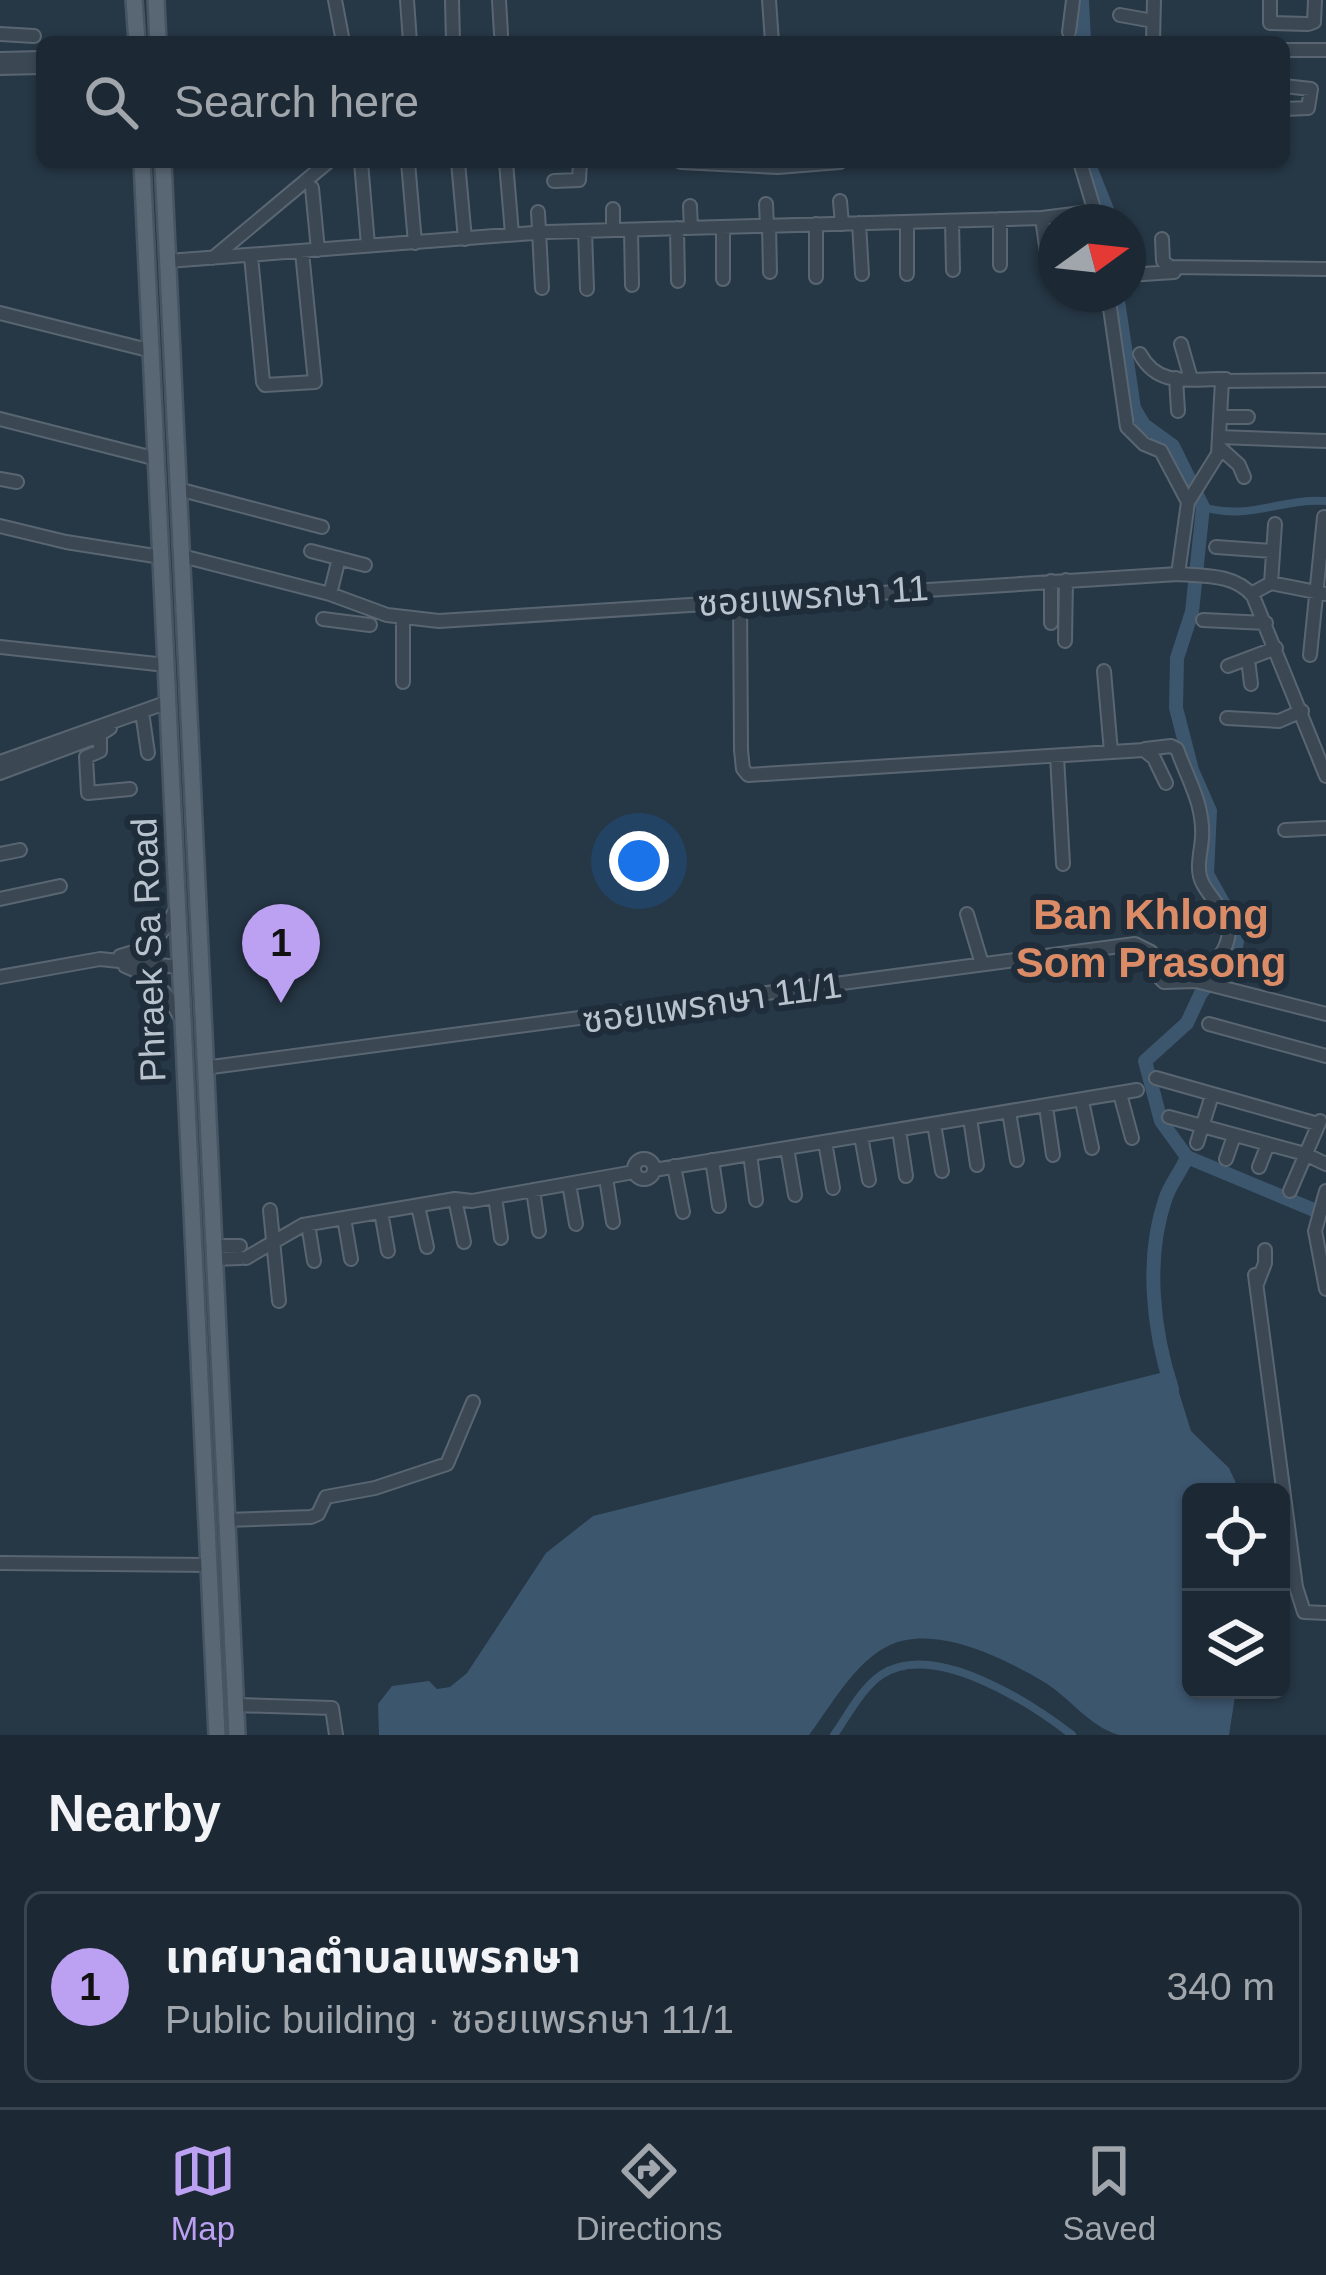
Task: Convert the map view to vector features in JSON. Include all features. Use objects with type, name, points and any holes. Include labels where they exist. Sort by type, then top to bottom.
[{"type":"main road","points":[[134,0],[136,36]]},
{"type":"main road","points":[[156,0],[158,36]]},
{"type":"main road","name":"Phraek Sa Road","points":[[142,168],[217,1735]]},
{"type":"main road","name":"Phraek Sa Road","points":[[163,168],[237,1735]]},
{"type":"main road","points":[[200,1425],[221,1424]]},
{"type":"street","points":[[335,0],[342,36]]},
{"type":"street","points":[[407,0],[410,36]]},
{"type":"street","points":[[452,0],[453,36]]},
{"type":"street","points":[[499,0],[501,34]]},
{"type":"street","points":[[769,0],[772,36]]},
{"type":"street","points":[[1069,32],[1073,0]]},
{"type":"street","points":[[1153,36],[1154,0]]},
{"type":"street","points":[[1270,0],[1270,23],[1309,24],[1314,22],[1315,0]]},
{"type":"street","points":[[1120,15],[1153,21]]},
{"type":"street","points":[[0,34],[34,36]]},
{"type":"street","points":[[1290,50],[1326,50]]},
{"type":"street","points":[[0,64],[36,62]]},
{"type":"street","points":[[1290,86],[1311,88],[1308,108],[1290,109]]},
{"type":"street","points":[[212,259],[321,168]]},
{"type":"street","points":[[362,168],[368,245]]},
{"type":"street","points":[[409,168],[415,243]]},
{"type":"street","points":[[459,168],[465,238]]},
{"type":"street","points":[[506,168],[512,235]]},
{"type":"street","points":[[554,181],[579,180],[580,168]]},
{"type":"street","points":[[1082,168],[1093,204]]},
{"type":"street","points":[[313,188],[318,250]]},
{"type":"street","points":[[841,201],[842,224]]},
{"type":"street","points":[[766,204],[770,272]]},
{"type":"street","points":[[678,281],[690,206]]},
{"type":"street","points":[[613,209],[613,230]]},
{"type":"street","points":[[538,212],[542,288]]},
{"type":"street","points":[[168,261],[539,232],[1038,218]]},
{"type":"street","points":[[1000,219],[1000,265]]},
{"type":"street","points":[[952,220],[953,270]]},
{"type":"street","points":[[907,222],[907,274]]},
{"type":"street","points":[[860,223],[862,274]]},
{"type":"street","points":[[816,224],[816,277]]},
{"type":"street","points":[[723,227],[723,279]]},
{"type":"street","points":[[631,230],[632,285]]},
{"type":"street","points":[[585,231],[587,289]]},
{"type":"street","points":[[1162,239],[1166,266],[1326,268]]},
{"type":"street","points":[[251,256],[262,382],[300,384],[315,382],[302,252]]},
{"type":"street","points":[[1146,273],[1192,268]]},
{"type":"street","points":[[1110,312],[1126,428],[1161,451],[1191,499]]},
{"type":"street","points":[[0,313],[152,351]]},
{"type":"street","points":[[1178,411],[1184,378],[1181,344]]},
{"type":"street","points":[[1140,355],[1157,377],[1326,380]]},
{"type":"street","points":[[1182,574],[1191,499],[1219,442],[1220,386],[1226,379]]},
{"type":"street","points":[[1220,417],[1248,417]]},
{"type":"street","points":[[0,419],[157,458]]},
{"type":"street","points":[[1219,442],[1326,441]]},
{"type":"street","points":[[1219,442],[1240,465],[1244,477]]},
{"type":"street","points":[[0,479],[17,482]]},
{"type":"street","points":[[178,489],[322,527]]},
{"type":"street","points":[[1310,656],[1322,593],[1324,517]]},
{"type":"street","points":[[1271,583],[1275,524]]},
{"type":"street","points":[[0,526],[66,542],[161,556]]},
{"type":"street","points":[[1216,547],[1273,551]]},
{"type":"street","points":[[311,550],[365,566]]},
{"type":"street","name":"ซอยแพรกษา 11","points":[[182,556],[333,595],[403,619],[439,621],[1182,574],[1235,580],[1251,594]]},
{"type":"street","points":[[339,558],[328,619],[370,626]]},
{"type":"street","points":[[1065,641],[1066,580]]},
{"type":"street","points":[[1051,581],[1051,623]]},
{"type":"street","points":[[1322,593],[1271,583],[1251,594],[1326,776]]},
{"type":"street","points":[[740,600],[745,773],[1177,749],[1202,809],[1201,882],[1216,901],[1228,930],[1220,956],[1193,981]]},
{"type":"street","points":[[403,619],[403,682]]},
{"type":"street","points":[[1203,620],[1266,623]]},
{"type":"street","points":[[1219,640],[1221,621]]},
{"type":"street","points":[[0,647],[166,665]]},
{"type":"street","points":[[1228,666],[1276,648]]},
{"type":"street","points":[[1248,658],[1251,684]]},
{"type":"street","points":[[1104,671],[1111,752]]},
{"type":"street","points":[[5,766],[168,702]]},
{"type":"street","points":[[1228,718],[1279,721],[1302,711]]},
{"type":"street","points":[[142,712],[148,753]]},
{"type":"street","points":[[5,766],[100,735],[116,723]]},
{"type":"street","points":[[100,735],[100,751],[86,757],[88,793],[130,789]]},
{"type":"street","points":[[1144,750],[1154,758],[1166,783]]},
{"type":"street","points":[[1057,755],[1063,864]]},
{"type":"street","points":[[1286,830],[1326,828]]},
{"type":"street","points":[[0,854],[20,850]]},
{"type":"street","points":[[0,899],[60,886]]},
{"type":"street","points":[[107,960],[152,946],[176,909]]},
{"type":"street","points":[[967,914],[982,964]]},
{"type":"street","name":"ซอยแพรกษา 11/1","points":[[205,1068],[1135,944],[1151,952],[1156,974],[1164,982],[1193,981]]},
{"type":"street","points":[[107,960],[150,976],[167,992],[181,1017]]},
{"type":"street","points":[[0,977],[75,961],[178,968]]},
{"type":"street","points":[[1193,981],[1326,1014]]},
{"type":"street","points":[[1209,1024],[1326,1056]]},
{"type":"street","points":[[1156,1078],[1320,1121],[1289,1191]]},
{"type":"street","points":[[213,1252],[246,1252],[308,1224],[634,1172],[642,1160],[651,1162],[654,1170],[1137,1090]]},
{"type":"street","points":[[1120,1094],[1132,1138]]},
{"type":"street","points":[[1197,1143],[1212,1096]]},
{"type":"street","points":[[1082,1101],[1092,1148]]},
{"type":"street","points":[[1046,1107],[1053,1155]]},
{"type":"street","points":[[1009,1112],[1017,1160]]},
{"type":"street","points":[[1169,1117],[1306,1154],[1326,1164]]},
{"type":"street","points":[[970,1118],[977,1165]]},
{"type":"street","points":[[934,1124],[942,1171]]},
{"type":"street","points":[[899,1130],[906,1176]]},
{"type":"street","points":[[861,1136],[869,1180]]},
{"type":"street","points":[[1226,1159],[1234,1136]]},
{"type":"street","points":[[825,1142],[833,1188]]},
{"type":"street","points":[[1258,1167],[1268,1144]]},
{"type":"street","points":[[787,1148],[795,1195]]},
{"type":"street","points":[[750,1154],[756,1200]]},
{"type":"street","points":[[712,1160],[719,1206]]},
{"type":"street","points":[[674,1166],[683,1212]]},
{"type":"street","points":[[606,1178],[613,1222]]},
{"type":"street","points":[[569,1184],[576,1224]]},
{"type":"street","points":[[532,1190],[539,1231]]},
{"type":"street","points":[[1324,1195],[1316,1219],[1326,1289]]},
{"type":"street","points":[[495,1197],[501,1238]]},
{"type":"street","points":[[455,1199],[464,1242]]},
{"type":"street","points":[[418,1206],[427,1247]]},
{"type":"street","points":[[270,1210],[279,1301]]},
{"type":"street","points":[[381,1212],[388,1251]]},
{"type":"street","points":[[344,1218],[351,1259]]},
{"type":"street","points":[[308,1224],[314,1261]]},
{"type":"street","points":[[1265,1250],[1265,1263],[1255,1280],[1296,1587],[1304,1612],[1326,1613]]},
{"type":"street","points":[[226,1520],[311,1517],[318,1514],[326,1497],[439,1468],[450,1461],[473,1402]]},
{"type":"street","points":[[0,1563],[208,1565]]},
{"type":"street","points":[[236,1705],[332,1708],[336,1735]]},
{"type":"water","points":[[1172,1370],[1191,1431],[1229,1468],[1236,1483],[1182,1483],[1182,1699],[1235,1699],[1229,1735],[1119,1735],[1009,1663],[968,1646],[926,1639],[888,1646],[864,1663],[809,1735],[379,1735],[378,1704],[392,1686],[429,1681],[437,1689],[450,1687],[467,1673],[546,1553],[593,1516]]},
{"type":"waterway","points":[[1082,0],[1084,36]]},
{"type":"waterway","points":[[1090,168],[1105,204]]},
{"type":"waterway","points":[[1120,312],[1134,408],[1144,425],[1173,446],[1203,507],[1192,612],[1177,658],[1176,708],[1192,770],[1210,811],[1207,874],[1231,917],[1237,942],[1201,993],[1187,1023],[1145,1061],[1161,1121],[1187,1157]]},
{"type":"waterway","points":[[1203,507],[1236,512],[1326,501]]},
{"type":"waterway","points":[[1187,1157],[1326,1215]]},
{"type":"waterway","points":[[1172,1389],[1156,1319],[1153,1270],[1165,1200],[1187,1157]]},
{"type":"waterway","points":[[834,1735],[881,1675],[903,1666],[927,1665],[954,1670],[1008,1693],[1072,1735]]},
{"type":"place","name":"เทศบาลตำบลแพรกษา","points":[[281,1003]]},
{"type":"district","name":"Ban Khlong Som Prasong","points":[[1151,938]]}]
